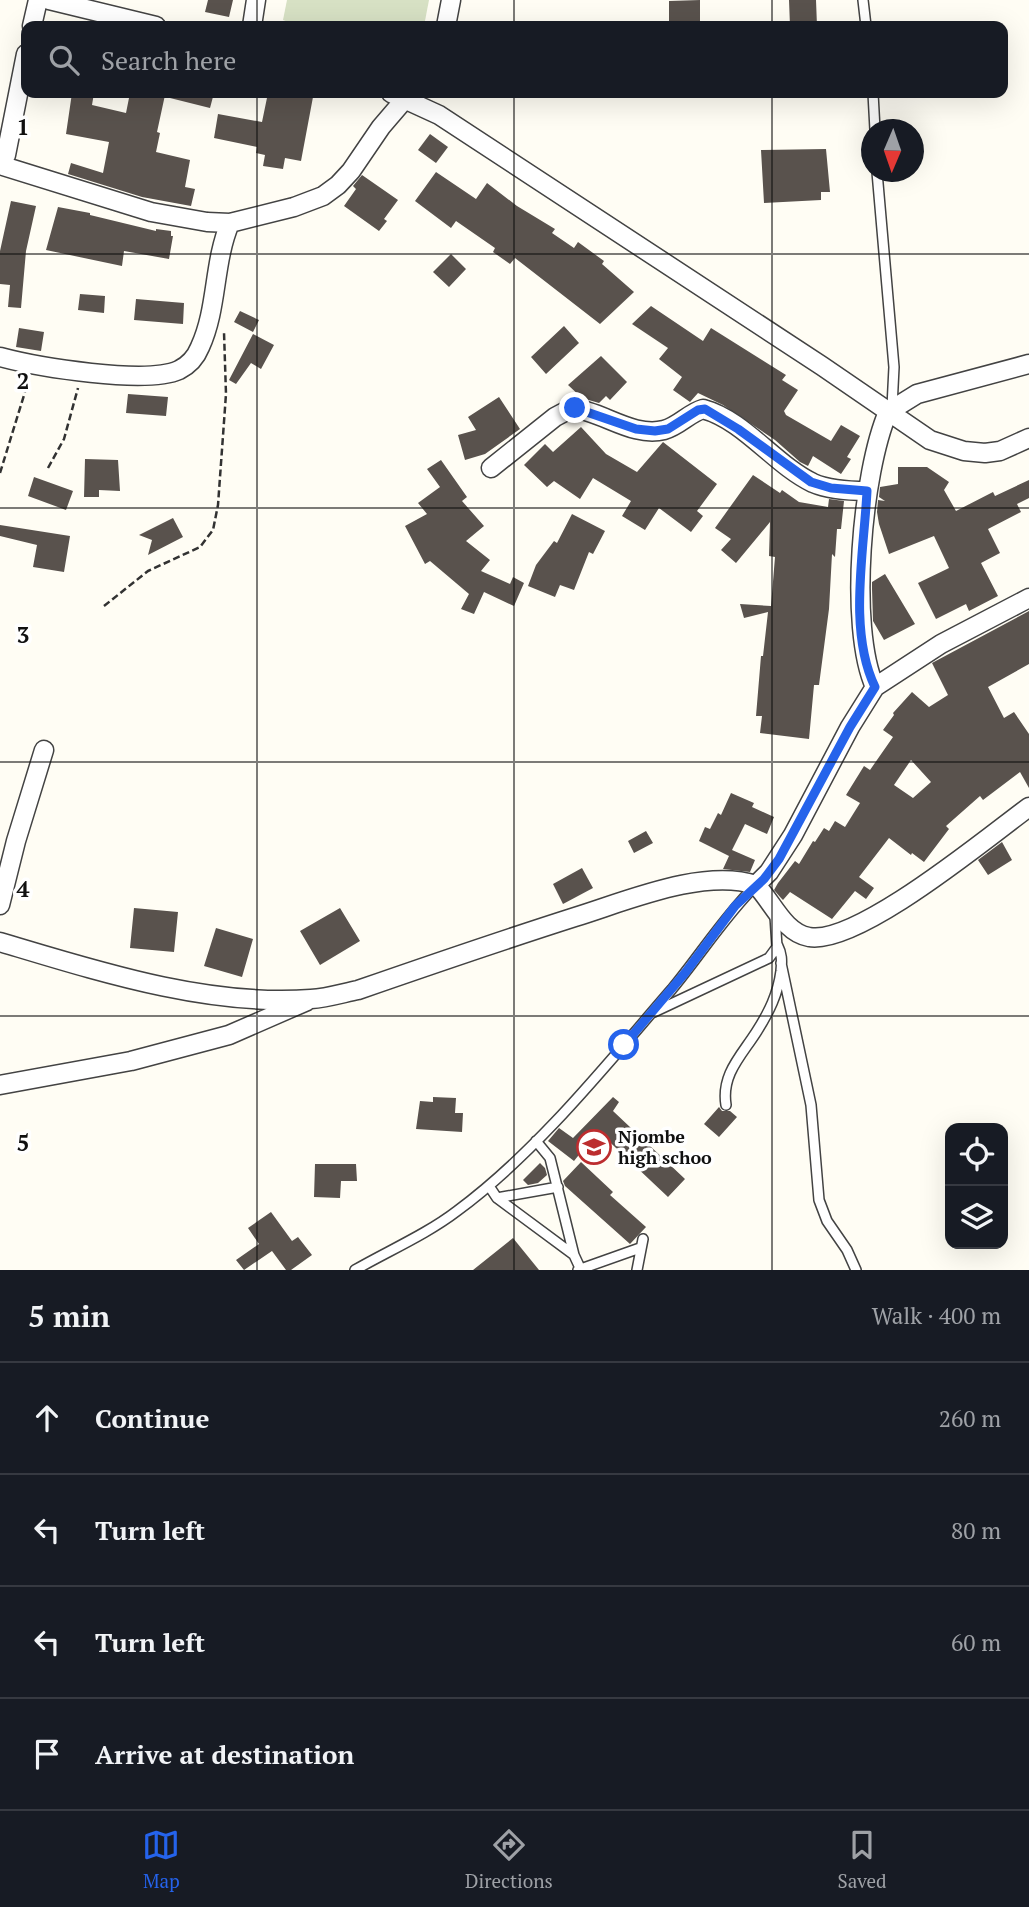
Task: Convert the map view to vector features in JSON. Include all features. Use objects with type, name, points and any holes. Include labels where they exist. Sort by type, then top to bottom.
[{"type":"street","points":[[33,21],[38,0]]},
{"type":"street","points":[[49,0],[135,21]]},
{"type":"street","points":[[253,21],[256,0]]},
{"type":"street","points":[[447,21],[451,0]]},
{"type":"street","points":[[21,79],[6,155],[0,164],[151,212],[207,222],[230,223],[294,207],[323,195],[338,185],[351,171],[381,128],[397,98]]},
{"type":"street","points":[[402,98],[429,110],[890,410],[930,440],[964,451],[985,453],[1000,451],[1029,438]]},
{"type":"street","points":[[429,110],[433,98]]},
{"type":"street","points":[[0,358],[33,366],[83,372],[164,374],[178,371],[189,364],[200,348],[209,322],[219,258],[230,223]]},
{"type":"street","points":[[875,687],[864,652],[861,589],[867,491],[878,439],[890,410],[917,394],[1029,364]]},
{"type":"street","points":[[491,468],[555,417],[572,408],[636,429],[655,431],[668,429],[703,409],[713,412],[811,482],[831,488],[867,491]]},
{"type":"street","points":[[756,885],[769,872],[793,835],[850,727],[875,687],[942,644],[1029,598]]},
{"type":"street","points":[[0,905],[44,750]]},
{"type":"street","points":[[0,942],[91,968],[188,990],[265,999],[310,999],[358,990],[667,888],[728,881],[756,885],[792,929],[808,937],[826,937],[876,915],[1029,807]]},
{"type":"street","points":[[0,1085],[131,1060],[229,1035],[310,999]]},
{"type":"lane","points":[[863,0],[865,21]]},
{"type":"lane","points":[[873,98],[874,119]]},
{"type":"lane","points":[[878,182],[894,367],[890,410]]},
{"type":"lane","points":[[355,1270],[455,1213],[489,1186],[536,1141],[650,1014],[685,973],[735,906],[756,885]]},
{"type":"lane","points":[[726,1105],[725,1090],[732,1067],[775,999],[782,955],[777,944],[775,908]]},
{"type":"lane","points":[[650,1014],[765,960],[772,955],[777,944]]},
{"type":"lane","points":[[781,963],[811,1105],[819,1200],[827,1221],[847,1250],[856,1270]]},
{"type":"lane","points":[[536,1141],[550,1158],[574,1255],[580,1269],[642,1243],[637,1270]]},
{"type":"lane","points":[[489,1186],[497,1198],[574,1255]]},
{"type":"lane","points":[[497,1198],[558,1187]]},
{"type":"path","points":[[104,606],[148,571],[200,547],[213,530],[218,505],[226,394],[224,327]]},
{"type":"path","points":[[0,473],[33,366]]},
{"type":"path","points":[[48,468],[64,439],[83,372]]},
{"type":"green space","points":[[287,0],[429,0],[425,21],[283,20]]},
{"type":"building","points":[[208,0],[233,0],[229,17],[205,12]]},
{"type":"building","points":[[700,0],[700,21],[669,21],[669,1]]},
{"type":"building","points":[[789,0],[816,0],[817,21],[790,21]]},
{"type":"building","points":[[71,98],[93,98],[92,105],[126,113],[129,98],[164,98],[156,152],[190,160],[185,187],[195,189],[191,206],[142,197],[68,174],[71,163],[103,173],[109,142],[66,134]]},
{"type":"building","points":[[170,98],[213,98],[210,108]]},
{"type":"building","points":[[267,98],[313,98],[301,161],[285,158],[283,169],[263,166],[265,155],[256,153],[257,147],[214,138],[218,114],[262,122]]},
{"type":"building","points":[[430,134],[448,147],[436,163],[418,150]]},
{"type":"building","points":[[826,149],[830,192],[821,192],[821,200],[764,203],[761,150]]},
{"type":"building","points":[[436,172],[476,199],[487,183],[517,206],[555,229],[552,233],[574,248],[578,242],[604,261],[602,264],[634,292],[600,324],[515,258],[510,264],[493,252],[495,248],[456,221],[451,228],[415,201]]},
{"type":"building","points":[[362,175],[398,200],[379,231],[344,206],[356,189],[353,186]]},
{"type":"building","points":[[11,201],[36,206],[26,251],[21,308],[8,307],[10,285],[0,284],[0,251]]},
{"type":"building","points":[[58,207],[156,231],[171,231],[173,236],[169,259],[124,251],[122,266],[46,250]]},
{"type":"building","points":[[451,254],[466,269],[449,287],[433,272]]},
{"type":"building","points":[[80,294],[105,296],[104,313],[78,310]]},
{"type":"building","points":[[136,299],[184,303],[183,324],[134,320]]},
{"type":"building","points":[[651,306],[703,341],[711,328],[786,375],[782,380],[798,390],[784,411],[786,415],[831,441],[841,425],[860,436],[847,457],[851,459],[841,474],[813,456],[808,466],[800,462],[775,440],[723,405],[698,393],[690,402],[673,390],[682,377],[659,359],[668,348],[632,324]]},
{"type":"building","points":[[240,311],[259,320],[253,332],[234,322]]},
{"type":"building","points":[[564,326],[579,343],[546,374],[531,357]]},
{"type":"building","points":[[19,328],[44,332],[41,351],[16,347]]},
{"type":"building","points":[[253,334],[274,345],[261,369],[251,363],[236,384],[229,380]]},
{"type":"building","points":[[601,356],[627,382],[610,400],[606,396],[599,403],[582,398],[568,385]]},
{"type":"building","points":[[128,394],[168,397],[166,416],[126,413]]},
{"type":"building","points":[[499,397],[520,429],[485,454],[465,460],[458,435],[476,430],[468,417]]},
{"type":"building","points":[[581,427],[606,454],[637,472],[663,442],[717,484],[697,511],[703,516],[691,532],[659,508],[645,530],[622,516],[631,501],[593,478],[580,499],[554,481],[547,487],[524,465],[545,444],[553,452]]},
{"type":"building","points":[[85,459],[118,460],[120,491],[99,490],[99,497],[84,497]]},
{"type":"building","points":[[441,460],[467,497],[462,501],[484,526],[466,541],[490,560],[481,571],[510,584],[513,577],[524,583],[514,606],[484,592],[474,614],[461,609],[469,594],[430,561],[425,564],[405,526],[427,514],[418,503],[440,487],[427,469]]},
{"type":"building","points":[[898,467],[927,467],[949,482],[944,490],[956,511],[993,492],[995,496],[1029,480],[1029,498],[1017,504],[1021,512],[988,529],[1000,553],[981,563],[998,596],[969,611],[966,604],[936,619],[918,583],[949,568],[934,536],[889,554],[879,524],[878,500],[885,501],[879,497],[880,487],[898,484]]},
{"type":"building","points":[[753,475],[799,502],[828,507],[829,499],[844,501],[841,529],[837,529],[835,557],[832,554],[829,609],[819,685],[814,685],[809,739],[760,733],[762,716],[756,716],[768,612],[744,618],[740,604],[771,606],[775,557],[769,556],[770,522],[736,563],[721,550],[731,539],[715,528]]},
{"type":"building","points":[[34,477],[73,491],[66,510],[28,496]]},
{"type":"building","points":[[572,514],[605,531],[593,554],[589,552],[574,590],[560,585],[555,597],[528,586],[536,565],[554,541],[557,543]]},
{"type":"building","points":[[173,518],[183,537],[148,555],[152,540],[139,535]]},
{"type":"building","points":[[0,525],[70,536],[64,572],[33,567],[37,545],[0,536]]},
{"type":"building","points":[[885,574],[915,624],[884,640],[873,621],[872,582]]},
{"type":"building","points":[[1029,611],[1029,664],[988,687],[1004,718],[1014,712],[1029,734],[1029,788],[1020,772],[983,800],[980,796],[946,826],[949,829],[924,862],[889,838],[859,877],[874,888],[866,899],[855,891],[832,919],[790,892],[783,900],[774,890],[795,861],[799,864],[824,828],[829,831],[835,821],[845,827],[860,803],[846,795],[864,766],[870,770],[893,737],[883,730],[893,713],[912,692],[929,707],[948,695],[932,663]],"holes":[[[911,760],[931,782],[913,798],[894,785]]]},
{"type":"building","points":[[731,793],[754,803],[752,807],[774,817],[767,834],[745,824],[732,850],[755,860],[750,872],[723,869],[729,856],[699,841],[705,827],[710,829],[718,813],[721,815]]},
{"type":"building","points":[[646,831],[653,843],[634,853],[628,841]]},
{"type":"building","points":[[1002,842],[1012,860],[988,875],[978,860]]},
{"type":"building","points":[[582,868],[593,888],[563,904],[553,884]]},
{"type":"building","points":[[134,908],[178,912],[174,952],[130,948]]},
{"type":"building","points":[[340,908],[360,941],[320,965],[300,931]]},
{"type":"building","points":[[216,928],[253,939],[242,977],[204,966]]},
{"type":"building","points":[[433,1097],[456,1098],[455,1113],[463,1113],[462,1132],[416,1129],[420,1101],[433,1102]]},
{"type":"building","points":[[613,1097],[619,1102],[613,1111],[685,1179],[668,1197],[598,1131],[574,1161],[548,1141],[559,1128],[573,1138]]},
{"type":"building","points":[[719,1107],[737,1117],[719,1137],[704,1124]]},
{"type":"building","points":[[581,1162],[613,1192],[610,1195],[646,1227],[630,1244],[565,1186],[563,1181]]},
{"type":"building","points":[[540,1163],[547,1175],[538,1183],[528,1185],[523,1180]]},
{"type":"building","points":[[315,1164],[356,1164],[357,1181],[341,1181],[340,1198],[314,1197]]},
{"type":"building","points":[[271,1212],[292,1241],[298,1237],[312,1255],[291,1270],[286,1270],[272,1251],[244,1270],[236,1260],[259,1244],[248,1228]]},
{"type":"building","points":[[513,1238],[539,1270],[473,1270]]},
{"type":"place","name":"Njombe high schoo","points":[[594,1147]]},
{"type":"route","points":[[575,408],[649,431],[668,429],[698,410],[705,409],[738,429],[811,482],[831,488],[867,491],[861,589],[862,631],[864,652],[875,687],[864,701],[779,859],[764,879],[735,906],[685,973],[624,1045]]}]
